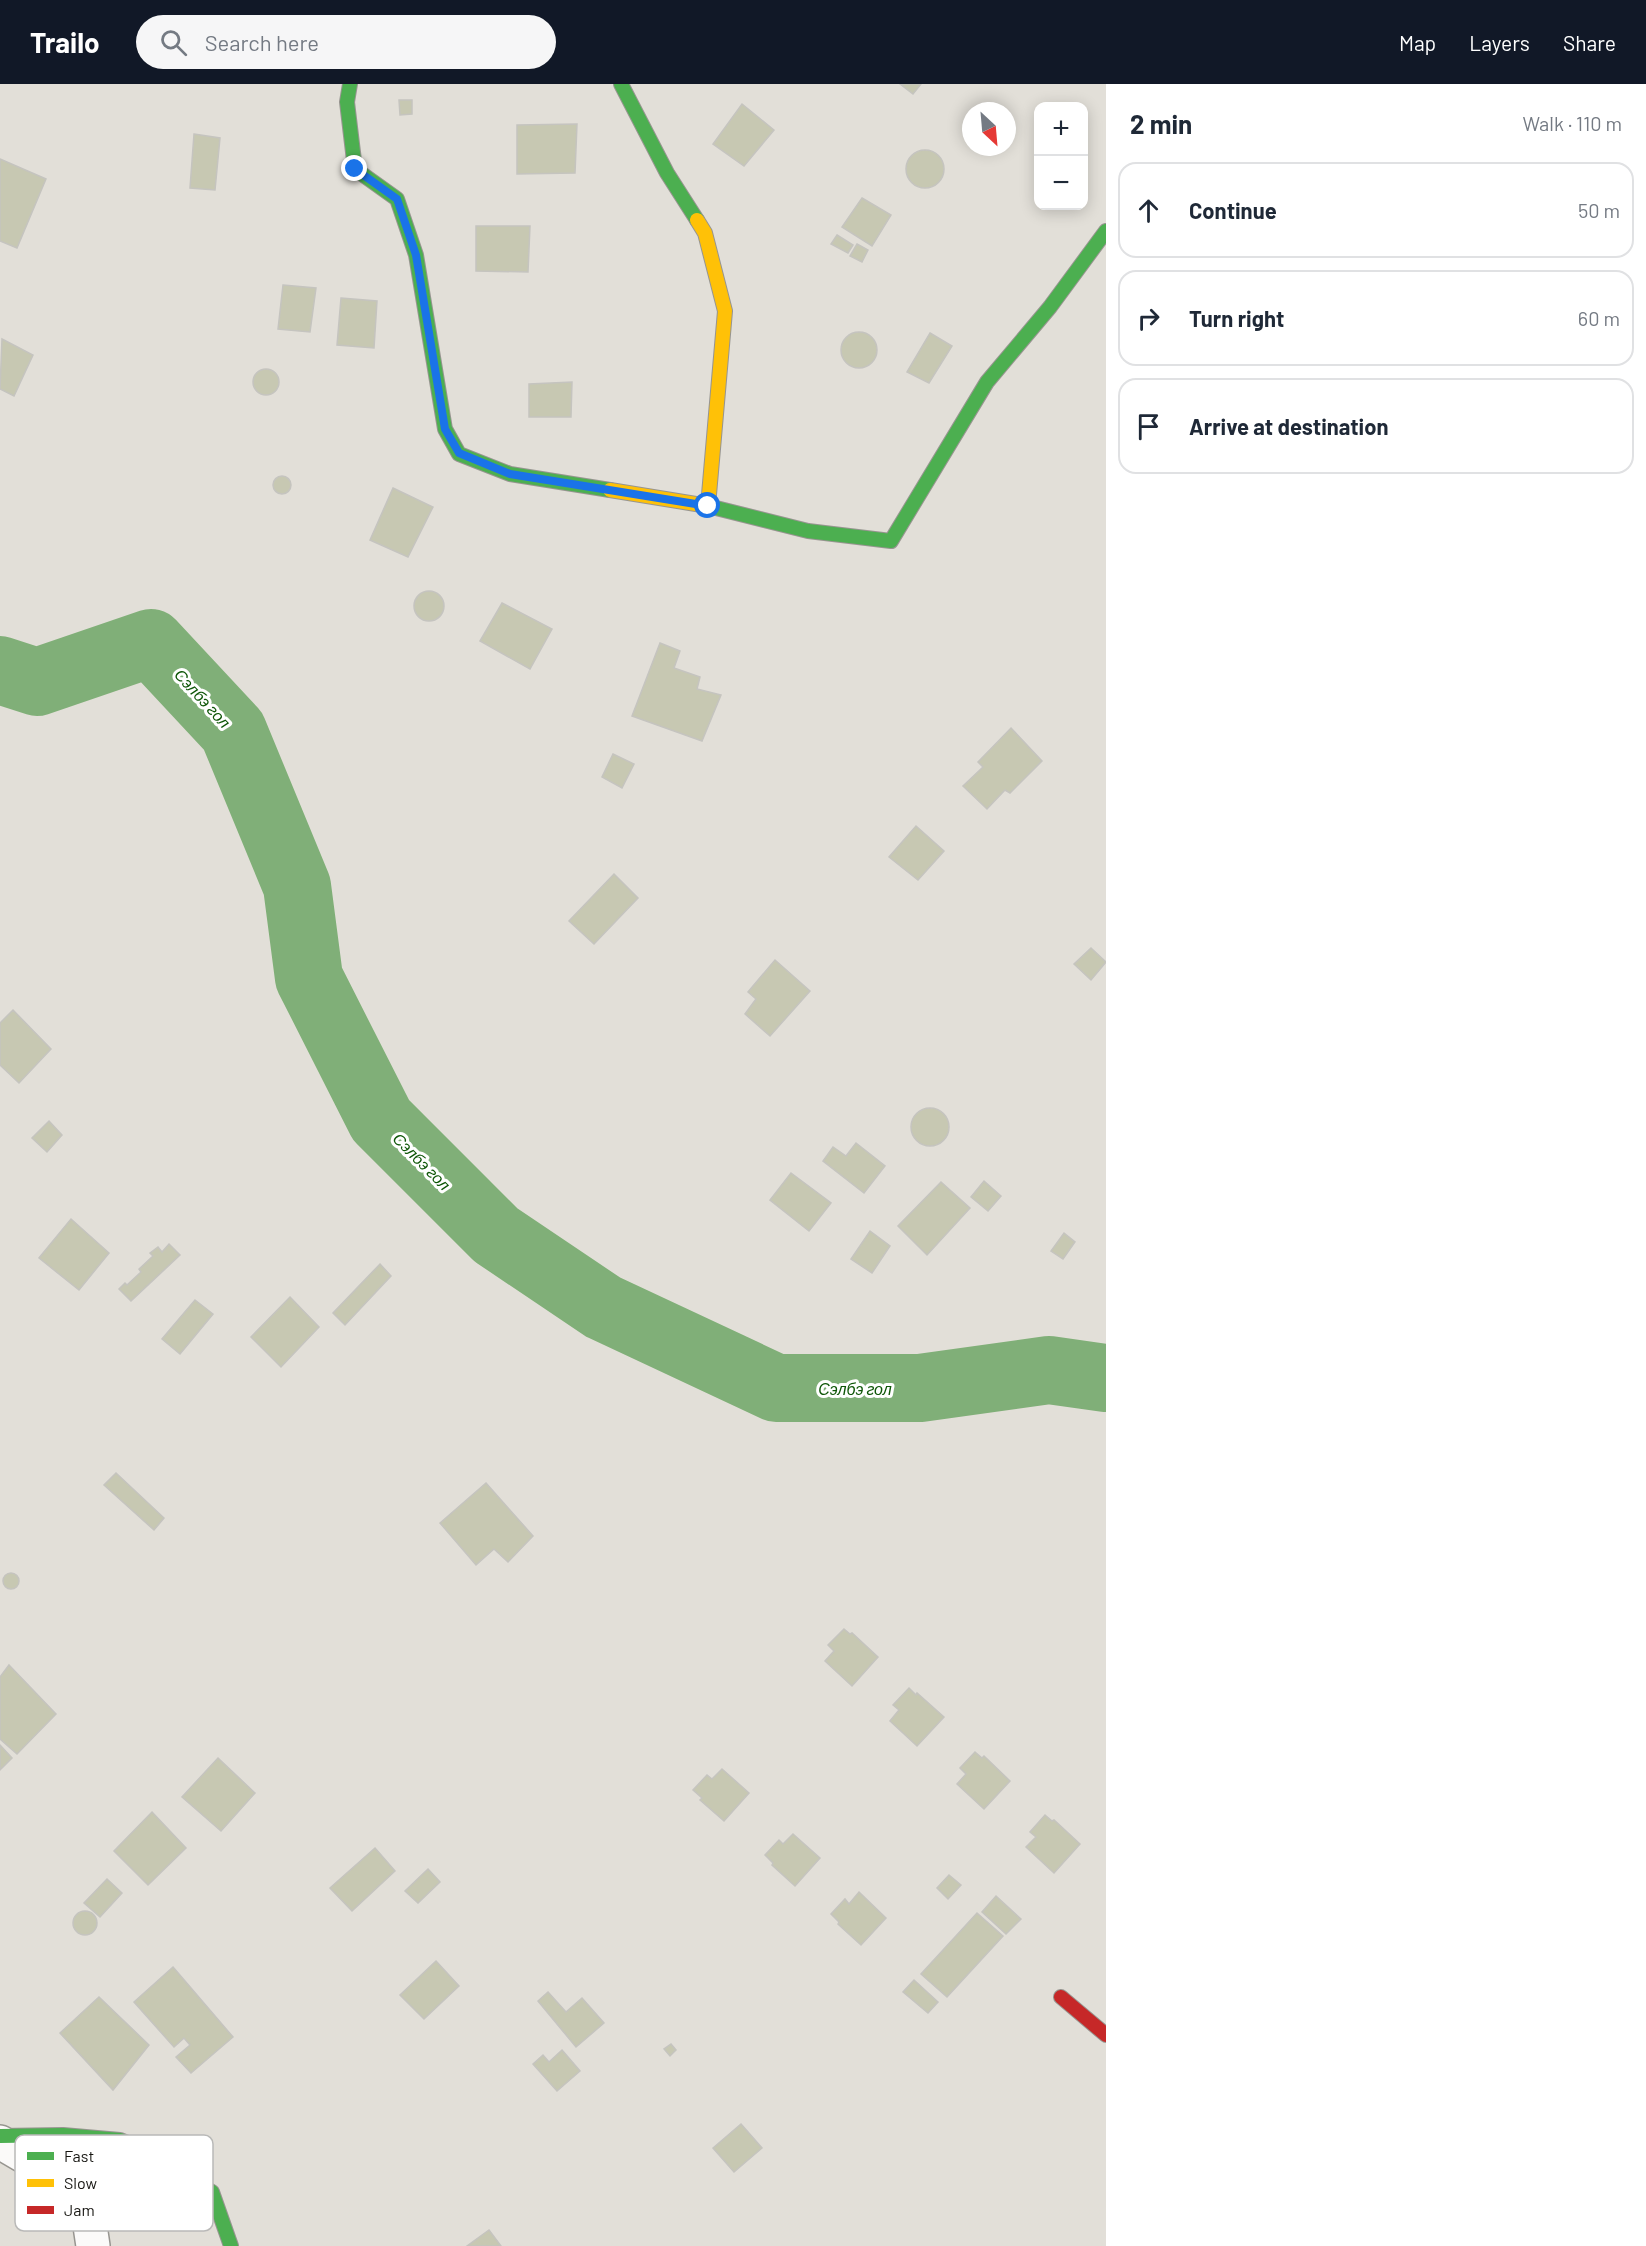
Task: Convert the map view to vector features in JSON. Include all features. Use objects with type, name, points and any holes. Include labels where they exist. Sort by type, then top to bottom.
[{"type":"street","points":[[350,84],[347,102],[355,169],[397,199],[416,255],[445,429],[459,453],[510,474],[708,506],[808,531],[891,541],[987,382],[1050,307],[1106,231]]},
{"type":"street","points":[[621,84],[667,173],[705,233],[725,311],[708,506]]},
{"type":"street","points":[[1061,1997],[1106,2036]]},
{"type":"street","points":[[0,2136],[15,2136]]},
{"type":"street","points":[[0,2142],[15,2151]]},
{"type":"street","points":[[213,2195],[231,2246]]},
{"type":"street","points":[[91,2231],[93,2246]]},
{"type":"building","points":[[900,84],[921,84],[913,94]]},
{"type":"building","points":[[399,100],[412,100],[412,114],[400,115]]},
{"type":"building","points":[[742,104],[774,130],[744,166],[713,144]]},
{"type":"building","points":[[577,124],[575,173],[517,174],[517,125]]},
{"type":"building","points":[[194,134],[220,138],[215,190],[190,188]]},
{"type":"building","points":[[925,150],[939,155],[944,169],[939,183],[925,188],[911,183],[906,169],[911,155]]},
{"type":"building","points":[[0,159],[46,179],[17,248],[0,241]]},
{"type":"building","points":[[862,198],[891,215],[872,246],[842,227]]},
{"type":"building","points":[[476,226],[530,226],[528,272],[476,271]]},
{"type":"building","points":[[837,235],[853,245],[848,253],[831,244]]},
{"type":"building","points":[[857,244],[868,250],[862,262],[850,256]]},
{"type":"building","points":[[283,285],[316,288],[310,332],[278,329]]},
{"type":"building","points":[[341,298],[377,301],[374,348],[337,345]]},
{"type":"building","points":[[859,332],[872,337],[877,350],[872,363],[859,368],[846,363],[841,350],[846,337]]},
{"type":"building","points":[[930,333],[952,346],[929,383],[907,372]]},
{"type":"building","points":[[2,339],[33,355],[14,396],[0,389]]},
{"type":"building","points":[[266,369],[275,373],[279,382],[275,391],[266,395],[257,391],[253,382],[257,373]]},
{"type":"building","points":[[572,382],[571,417],[529,417],[529,384]]},
{"type":"building","points":[[282,476],[288,479],[291,485],[288,491],[282,494],[276,491],[273,485],[276,479]]},
{"type":"building","points":[[393,488],[433,507],[408,557],[370,540]]},
{"type":"building","points":[[429,591],[440,595],[444,606],[440,617],[429,621],[418,617],[414,606],[418,595]]},
{"type":"building","points":[[502,603],[552,629],[530,669],[480,641]]},
{"type":"building","points":[[660,643],[680,651],[674,668],[700,677],[697,689],[721,695],[702,741],[632,716]]},
{"type":"building","points":[[1011,728],[1042,761],[1010,793],[1005,790],[987,809],[963,786],[983,767],[978,762]]},
{"type":"building","points":[[613,754],[634,764],[622,788],[602,777]]},
{"type":"building","points":[[916,826],[944,851],[918,880],[889,857]]},
{"type":"building","points":[[614,874],[638,898],[594,944],[569,921]]},
{"type":"building","points":[[1091,948],[1106,962],[1091,980],[1074,964]]},
{"type":"building","points":[[775,960],[810,991],[770,1036],[745,1014],[756,999],[748,992]]},
{"type":"building","points":[[13,1010],[51,1049],[19,1083],[0,1065],[0,1023]]},
{"type":"building","points":[[930,1108],[943,1114],[949,1127],[943,1140],[930,1146],[917,1140],[911,1127],[917,1114]]},
{"type":"building","points":[[49,1121],[62,1135],[47,1152],[32,1138]]},
{"type":"building","points":[[856,1143],[885,1166],[864,1193],[823,1161],[833,1147],[846,1156]]},
{"type":"building","points":[[791,1173],[831,1203],[809,1231],[770,1200]]},
{"type":"building","points":[[984,1181],[1001,1196],[988,1211],[971,1197]]},
{"type":"building","points":[[941,1182],[970,1208],[927,1255],[898,1226]]},
{"type":"building","points":[[71,1219],[109,1253],[79,1290],[39,1258]]},
{"type":"building","points":[[870,1231],[890,1246],[872,1273],[851,1259]]},
{"type":"building","points":[[1064,1233],[1075,1242],[1063,1259],[1051,1251]]},
{"type":"building","points":[[169,1244],[180,1255],[131,1301],[119,1289],[141,1272],[139,1269],[153,1256],[150,1253],[158,1247],[162,1252]]},
{"type":"building","points":[[380,1264],[391,1276],[345,1325],[333,1313]]},
{"type":"building","points":[[290,1297],[319,1327],[281,1367],[251,1337]]},
{"type":"building","points":[[195,1300],[213,1314],[180,1354],[162,1339]]},
{"type":"building","points":[[116,1473],[164,1518],[154,1530],[104,1485]]},
{"type":"building","points":[[486,1483],[533,1536],[508,1562],[494,1549],[476,1565],[440,1523]]},
{"type":"building","points":[[8,1573],[14,1573],[19,1581],[17,1587],[8,1589],[3,1584],[3,1578]]},
{"type":"building","points":[[844,1629],[852,1633],[878,1657],[852,1686],[825,1661],[834,1651],[828,1645]]},
{"type":"building","points":[[9,1665],[56,1714],[17,1754],[0,1739],[0,1677]]},
{"type":"building","points":[[909,1688],[944,1717],[917,1746],[890,1721],[899,1710],[893,1705]]},
{"type":"building","points":[[0,1745],[12,1758],[0,1770]]},
{"type":"building","points":[[975,1752],[982,1758],[984,1756],[1010,1781],[984,1809],[957,1784],[966,1774],[960,1768]]},
{"type":"building","points":[[218,1758],[255,1793],[221,1831],[182,1797]]},
{"type":"building","points":[[722,1769],[749,1793],[724,1821],[700,1800],[702,1798],[693,1790],[707,1775],[712,1779]]},
{"type":"building","points":[[152,1812],[186,1848],[148,1885],[114,1851]]},
{"type":"building","points":[[1045,1815],[1052,1821],[1054,1820],[1080,1844],[1054,1873],[1026,1847],[1036,1837],[1030,1832]]},
{"type":"building","points":[[793,1834],[820,1858],[795,1886],[772,1865],[773,1863],[765,1855],[779,1840],[783,1844]]},
{"type":"building","points":[[375,1848],[395,1871],[352,1911],[330,1888]]},
{"type":"building","points":[[428,1869],[440,1882],[418,1903],[405,1891]]},
{"type":"building","points":[[949,1875],[961,1885],[948,1899],[937,1888]]},
{"type":"building","points":[[107,1879],[122,1893],[100,1917],[84,1903]]},
{"type":"building","points":[[859,1892],[886,1918],[861,1945],[838,1924],[839,1922],[831,1914],[845,1899],[849,1904]]},
{"type":"building","points":[[996,1896],[1021,1919],[1006,1934],[982,1912]]},
{"type":"building","points":[[85,1911],[94,1914],[97,1923],[94,1932],[85,1935],[76,1932],[73,1923],[76,1914]]},
{"type":"building","points":[[977,1913],[1003,1936],[947,1997],[921,1974]]},
{"type":"building","points":[[436,1961],[459,1986],[424,2019],[400,1995]]},
{"type":"building","points":[[173,1967],[233,2037],[191,2073],[176,2057],[190,2045],[184,2038],[174,2047],[134,2002]]},
{"type":"building","points":[[914,1980],[938,2002],[928,2013],[903,1992]]},
{"type":"building","points":[[548,1992],[566,2012],[582,1998],[604,2023],[576,2047],[538,2001]]},
{"type":"building","points":[[99,1997],[149,2045],[113,2090],[60,2033]]},
{"type":"building","points":[[671,2044],[676,2050],[670,2056],[664,2049]]},
{"type":"building","points":[[562,2050],[580,2071],[557,2091],[533,2064],[543,2055],[549,2062]]},
{"type":"building","points":[[741,2124],[762,2148],[734,2172],[713,2148]]},
{"type":"building","points":[[489,2230],[501,2246],[467,2246]]},
{"type":"waterway","name":"Сэлбэ гол","points":[[0,670],[37,682],[151,643],[233,731],[297,886],[309,978],[381,1120],[496,1235],[603,1307],[776,1388],[920,1388],[1049,1370],[1106,1378]]},
{"type":"traffic: fast","points":[[350,84],[347,102],[355,169],[397,199],[416,255],[445,429],[459,454],[510,474],[610,490]]},
{"type":"traffic: fast","points":[[621,84],[667,173],[697,220]]},
{"type":"traffic: fast","points":[[708,506],[808,531],[891,541],[987,382],[1050,307],[1106,231]]},
{"type":"traffic: fast","points":[[0,2136],[15,2136]]},
{"type":"traffic: fast","points":[[213,2195],[231,2246]]},
{"type":"traffic: slow","points":[[610,490],[708,506],[725,311],[705,233],[697,220]]},
{"type":"traffic: jam","points":[[1061,1997],[1106,2035]]},
{"type":"route","points":[[355,169],[397,199],[416,255],[445,429],[459,453],[510,474],[708,506]]}]
